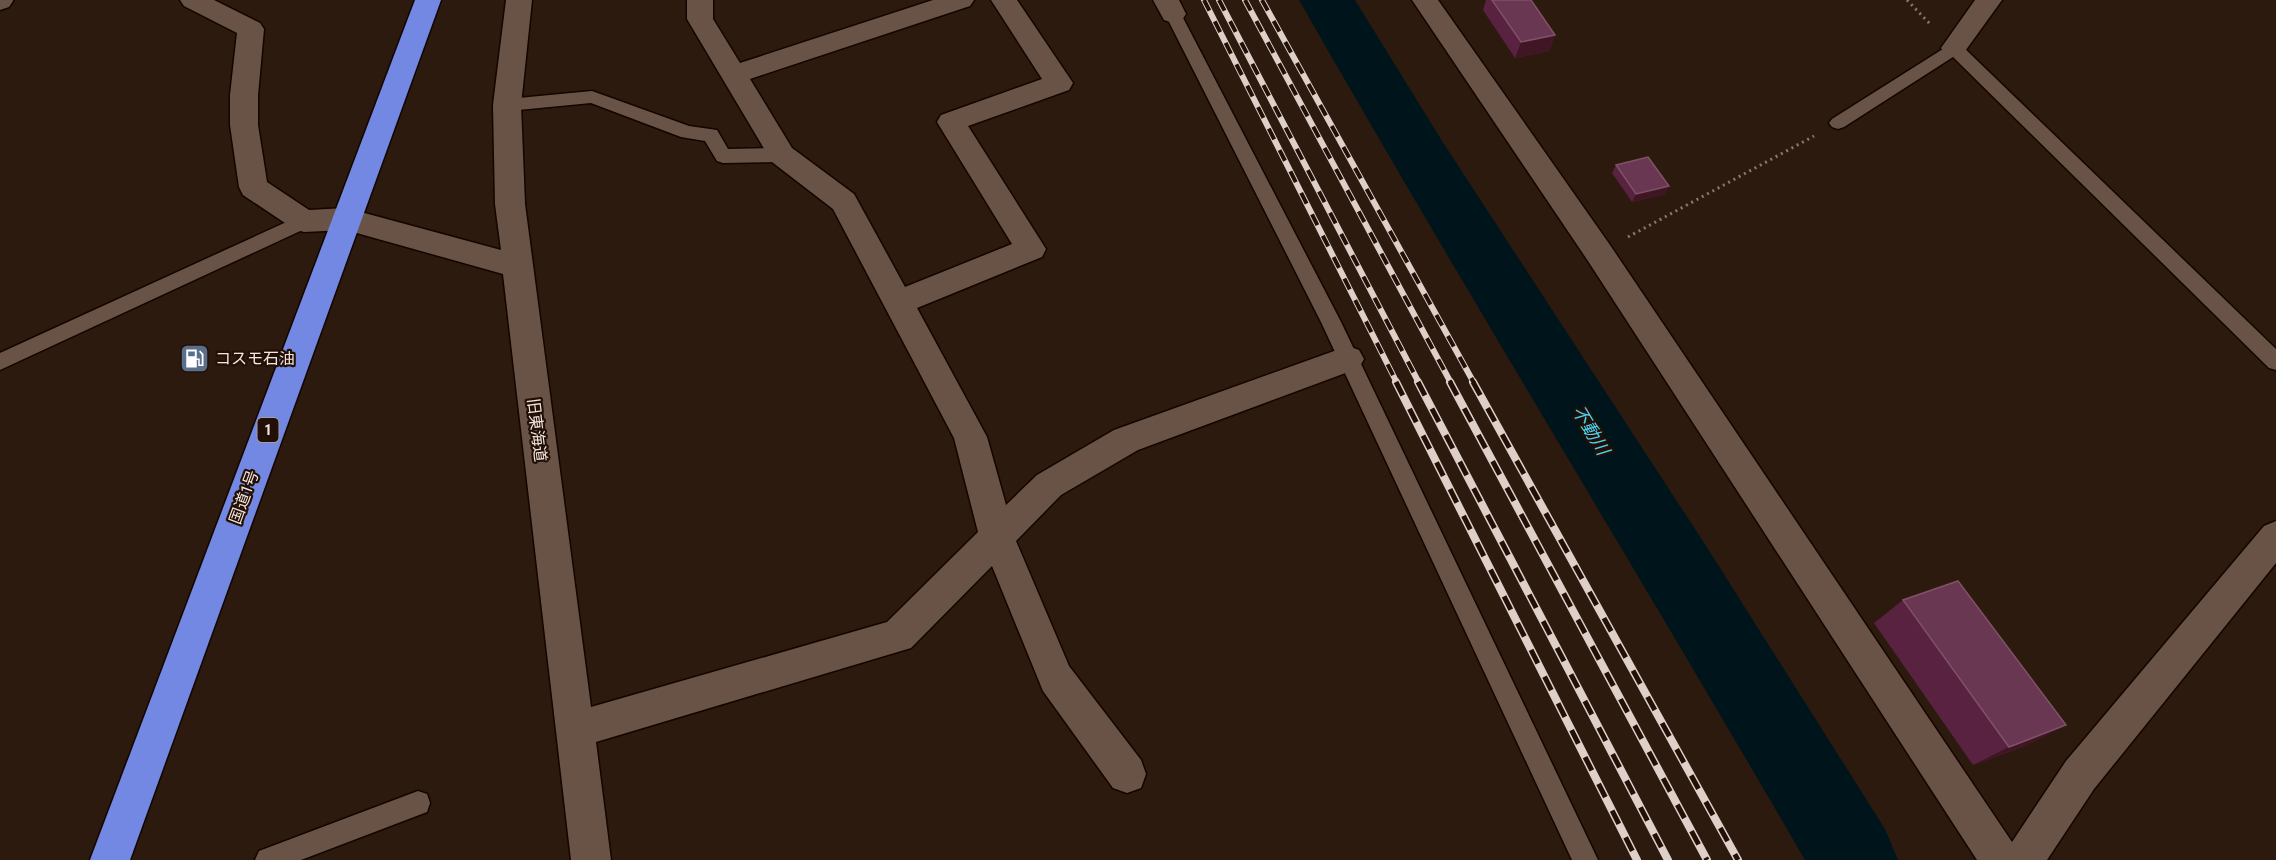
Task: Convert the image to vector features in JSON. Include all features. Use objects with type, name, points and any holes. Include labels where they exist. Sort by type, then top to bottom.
[{"type":"highway","name":"国道1号","points":[[110,860],[428,0]]},
{"type":"street","points":[[187,0],[193,0],[251,29],[244,95],[244,125],[253,187],[304,221],[346,219],[517,266]]},
{"type":"street","name":"旧東海道","points":[[519,0],[507,105],[510,204],[591,860]]},
{"type":"street","points":[[700,0],[700,19],[782,155],[843,202],[970,437],[997,537],[1056,678],[1127,774]]},
{"type":"street","points":[[733,75],[961,0]]},
{"type":"street","points":[[898,302],[1031,249],[951,122],[1059,83],[1004,0]]},
{"type":"street","points":[[1425,0],[1599,253],[2000,860]]},
{"type":"street","points":[[1954,48],[1989,0]]},
{"type":"street","points":[[574,730],[898,636],[1049,485],[1126,440],[1348,359]]},
{"type":"street","points":[[2023,860],[2080,775],[2276,537]]},
{"type":"lane","points":[[1170,7],[1348,359],[1585,860]]},
{"type":"lane","points":[[1838,123],[1954,48],[2276,362]]},
{"type":"lane","points":[[507,105],[592,98],[687,132],[711,135],[723,156],[782,155]]},
{"type":"lane","points":[[0,362],[304,221]]},
{"type":"lane","points":[[268,860],[418,803]]},
{"type":"path","points":[[1599,253],[1838,123]]},
{"type":"building","points":[[1492,0],[1531,0],[1555,35],[1521,42]]},
{"type":"building","points":[[1648,157],[1669,186],[1636,194],[1616,165]]},
{"type":"building","points":[[1958,581],[2066,725],[2009,747],[1903,600]]},
{"type":"waterway","name":"不動川","points":[[1327,0],[1420,157],[1681,574],[1854,860]]},
{"type":"railway","points":[[1204,0],[1397,383]]},
{"type":"railway","points":[[1219,0],[1419,383]]},
{"type":"railway","points":[[1245,0],[1451,383]]},
{"type":"railway","points":[[1262,0],[1474,383]]},
{"type":"railway","points":[[1396,382],[1637,860]]},
{"type":"railway","points":[[1418,382],[1668,860]]},
{"type":"railway","points":[[1450,382],[1707,860]]},
{"type":"railway","points":[[1473,382],[1738,860]]},
{"type":"place","name":"コスモ石油","points":[[194,358]]}]
